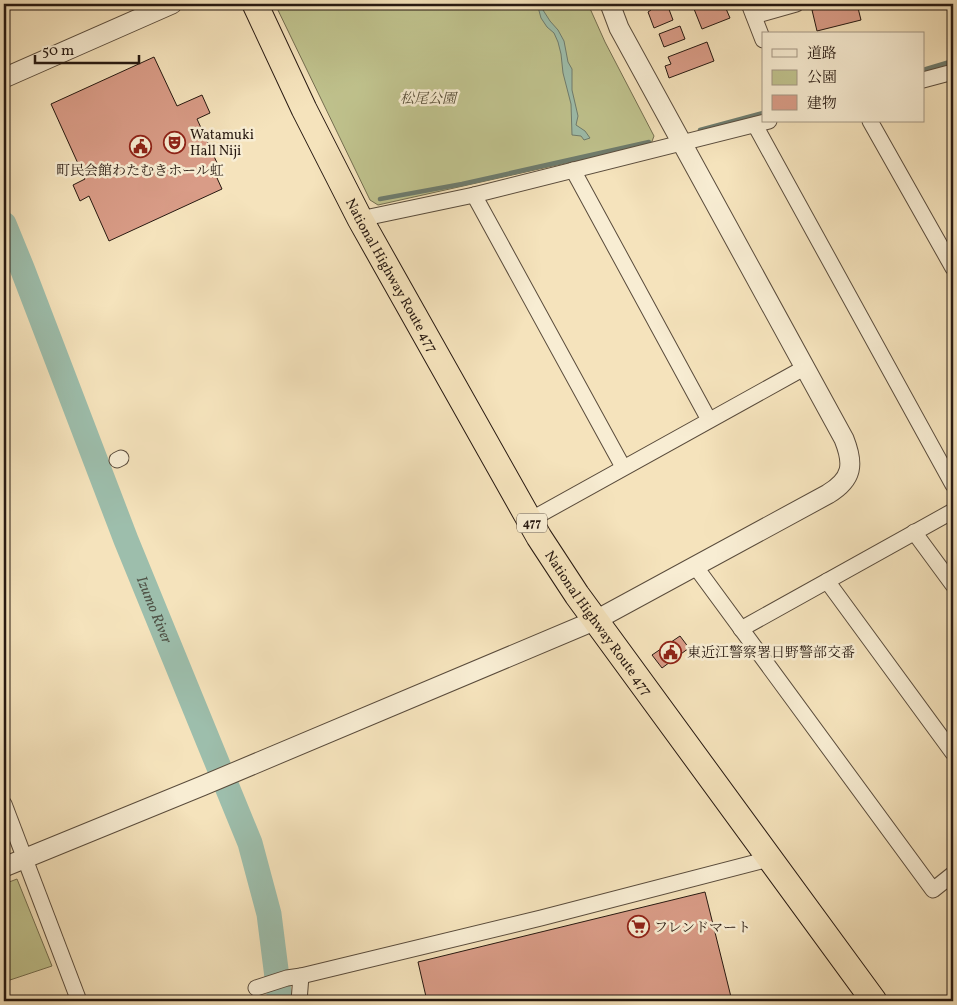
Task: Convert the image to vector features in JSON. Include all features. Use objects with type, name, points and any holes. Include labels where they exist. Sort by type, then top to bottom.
[{"type":"highway","name":"National Highway Route 477","points":[[255,4],[304,109],[360,219],[539,538],[572,587],[874,1001]]},
{"type":"street","points":[[4,78],[172,4]]},
{"type":"street","points":[[4,868],[596,620],[828,494],[837,488],[848,475],[851,461],[844,439],[619,28],[610,4]]},
{"type":"street","points":[[762,38],[751,10],[796,4]]},
{"type":"street","points":[[924,80],[953,72]]},
{"type":"street","points":[[871,122],[953,268]]},
{"type":"street","points":[[360,219],[474,195],[762,123],[953,486]]},
{"type":"street","points":[[573,170],[709,420]]},
{"type":"street","points":[[474,195],[623,467]]},
{"type":"street","points":[[530,520],[804,368]]},
{"type":"street","points":[[741,629],[953,511]]},
{"type":"street","points":[[914,532],[953,585]]},
{"type":"street","points":[[695,566],[933,890],[953,874]]},
{"type":"street","points":[[827,581],[953,753]]},
{"type":"street","points":[[4,804],[79,1001]]},
{"type":"street","points":[[256,988],[769,859]]},
{"type":"street","points":[[294,977],[299,1001]]},
{"type":"green space","name":"松尾公園","points":[[275,4],[588,4],[605,42],[654,136],[651,144],[378,205],[370,200]]},
{"type":"green space","points":[[17,879],[52,966],[4,982],[4,884]]},
{"type":"shaded area","points":[[535,4],[544,4],[543,10],[564,41],[568,62],[572,69],[572,90],[578,116],[576,125],[585,131],[590,138],[584,140],[581,136],[572,135],[571,104],[558,42],[554,33],[541,18],[538,7]]},
{"type":"building","points":[[667,4],[673,20],[654,28],[648,12]]},
{"type":"building","points":[[692,4],[724,4],[730,18],[702,29]]},
{"type":"building","points":[[838,4],[857,4],[861,20],[817,31],[812,10]]},
{"type":"building","points":[[680,26],[685,39],[664,47],[659,34]]},
{"type":"building","points":[[707,42],[714,61],[669,78],[665,66],[671,64],[668,57]]},
{"type":"building","name":"町民会館わたむきホール虹","points":[[154,57],[177,106],[202,95],[210,113],[197,119],[223,176],[217,178],[222,189],[109,241],[89,196],[80,201],[73,185],[85,179],[51,104]]},
{"type":"building","name":"東近江警察署日野警部交番","points":[[680,636],[689,648],[662,668],[652,655]]},
{"type":"building","name":"フレンドマート","points":[[705,892],[732,1001],[427,1001],[418,962]]},
{"type":"waterway","points":[[924,70],[953,61]]},
{"type":"waterway","points":[[700,130],[762,113]]},
{"type":"waterway","points":[[380,199],[462,184],[649,142]]},
{"type":"waterway","name":"Izumo River","points":[[4,224],[126,540],[250,843],[269,914],[280,1001]]},
{"type":"place","name":"Watamuki Hall Niji","points":[[174,142]]},
{"type":"place","name":"町民会館わたむきホール虹","points":[[140,147]]},
{"type":"place","name":"東近江警察署日野警部交番","points":[[671,652]]},
{"type":"place","name":"フレンドマート","points":[[638,927]]}]
